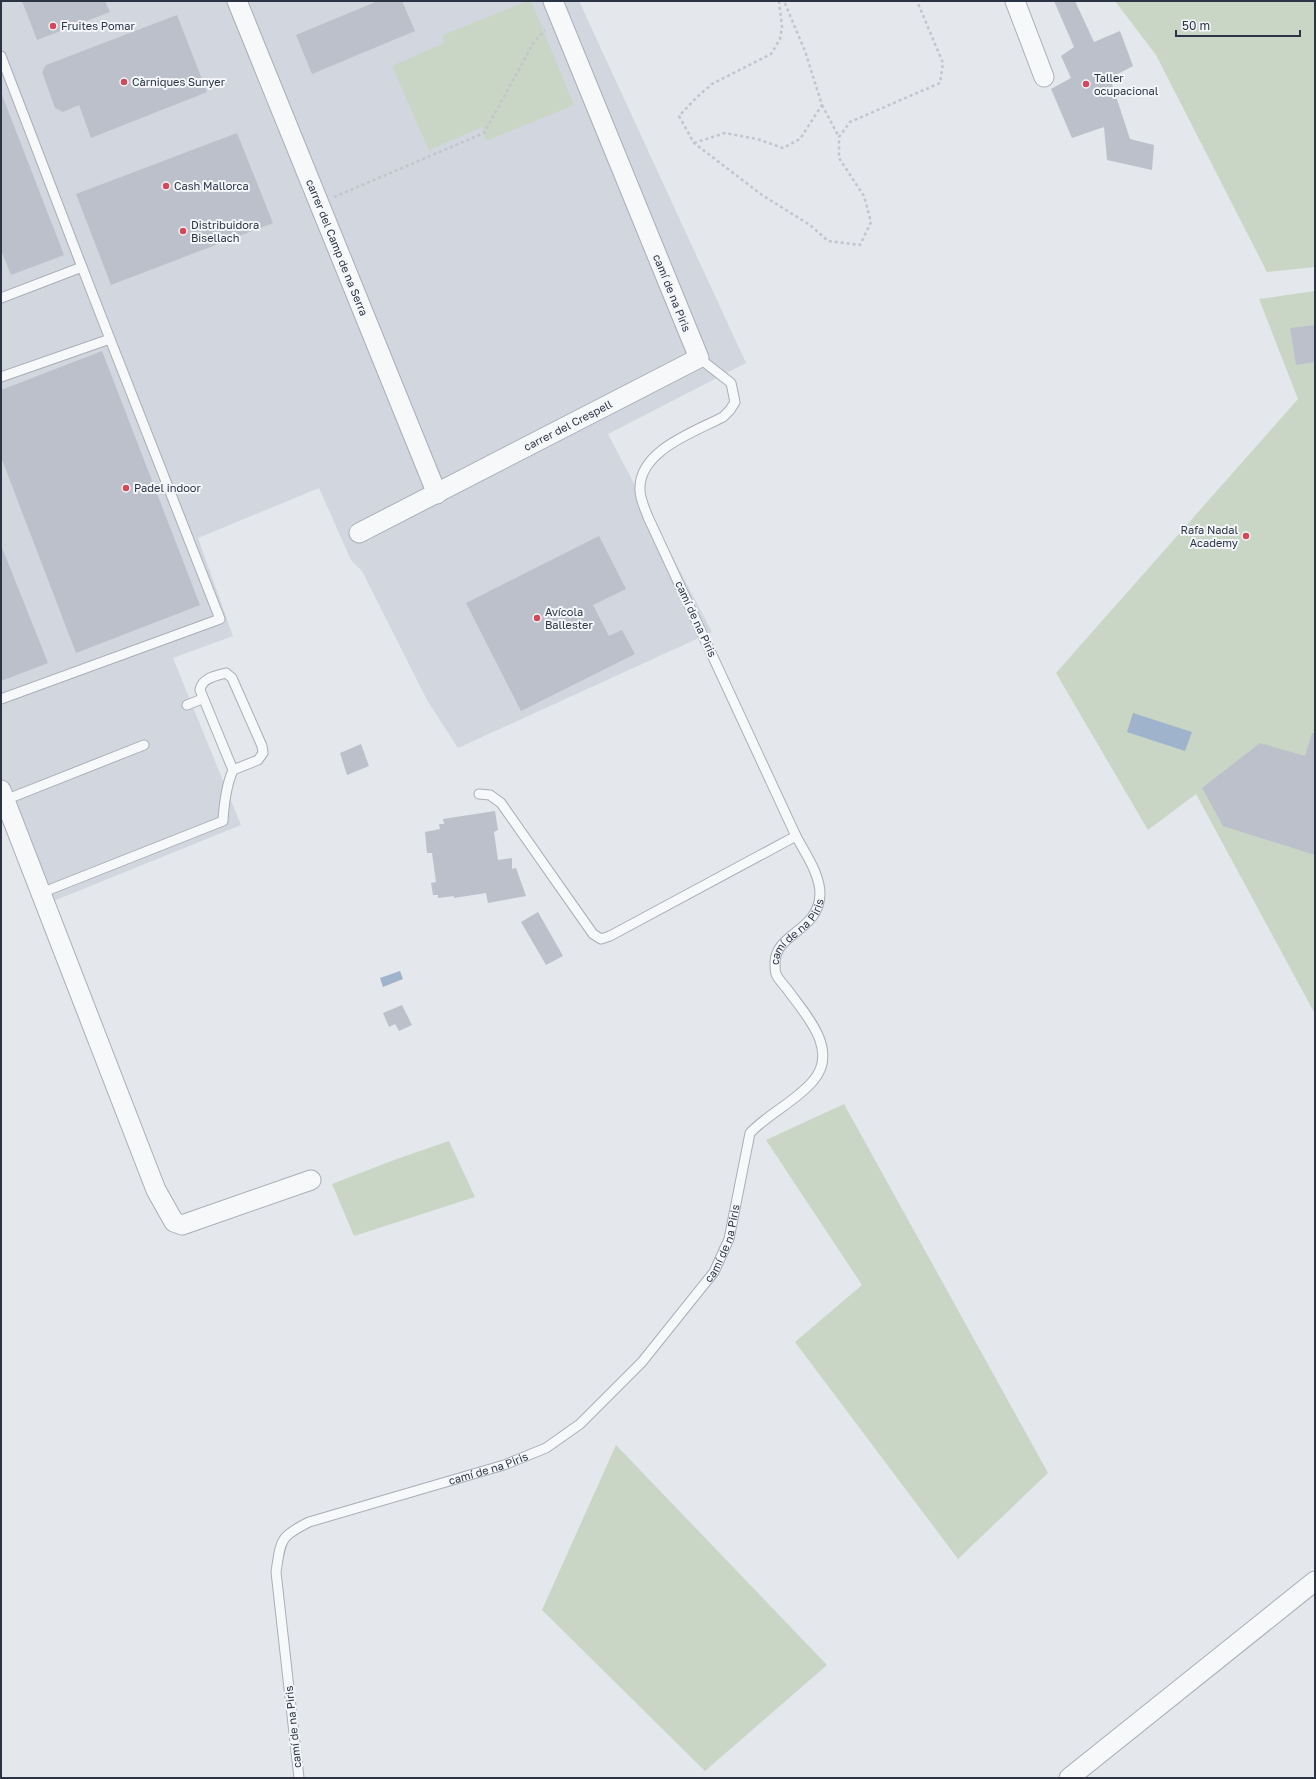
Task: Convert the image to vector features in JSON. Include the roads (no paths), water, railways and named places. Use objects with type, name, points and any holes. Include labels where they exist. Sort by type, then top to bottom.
[{"type":"street","name":"carrer del Camp de na Serra","points":[[237,1],[437,494]]},
{"type":"street","name":"camí de na Piris","points":[[554,1],[699,358]]},
{"type":"street","points":[[1015,1],[1044,77]]},
{"type":"street","name":"carrer del Crespell","points":[[358,533],[437,494],[699,358]]},
{"type":"street","points":[[3,795],[156,1190],[174,1222],[182,1225],[311,1180]]},
{"type":"street","points":[[1069,1778],[1315,1580]]},
{"type":"lane","points":[[1,56],[220,619],[1,699]]},
{"type":"lane","points":[[1,298],[82,267]]},
{"type":"lane","points":[[1,377],[110,339]]},
{"type":"lane","name":"camí de na Piris","points":[[299,1778],[276,1572],[280,1544],[292,1531],[309,1522],[504,1465],[546,1448],[580,1424],[642,1362],[714,1272],[729,1239],[750,1133],[758,1124],[804,1091],[822,1068],[824,1052],[817,1030],[776,974],[775,961],[777,951],[786,940],[809,922],[815,913],[820,894],[815,876],[648,517],[640,490],[644,468],[664,447],[722,417],[730,410],[735,402],[731,383],[699,358]]},
{"type":"lane","points":[[41,893],[223,821],[225,795],[233,770],[258,760],[263,753],[262,746],[232,678],[226,674],[203,681],[200,690],[202,699],[233,770]]},
{"type":"lane","points":[[188,705],[202,699]]},
{"type":"lane","points":[[3,795],[144,745]]},
{"type":"lane","points":[[479,794],[490,795],[501,803],[593,934],[601,938],[610,936],[796,836]]},
{"type":"water","points":[[1133,713],[1192,732],[1185,751],[1127,732]]},
{"type":"water","points":[[400,971],[403,979],[383,987],[380,978]]},
{"type":"place","name":"Fruites Pomar","points":[[53,26]]},
{"type":"place","name":"Càrniques Sunyer","points":[[124,82]]},
{"type":"place","name":"Taller ocupacional","points":[[1086,84]]},
{"type":"place","name":"Cash Mallorca","points":[[166,186]]},
{"type":"place","name":"Distribuidora Bisellach","points":[[183,231]]},
{"type":"place","name":"Padel indoor","points":[[126,488]]},
{"type":"place","name":"Rafa Nadal Academy","points":[[1246,536]]},
{"type":"place","name":"Avícola Ballester","points":[[537,618]]}]
